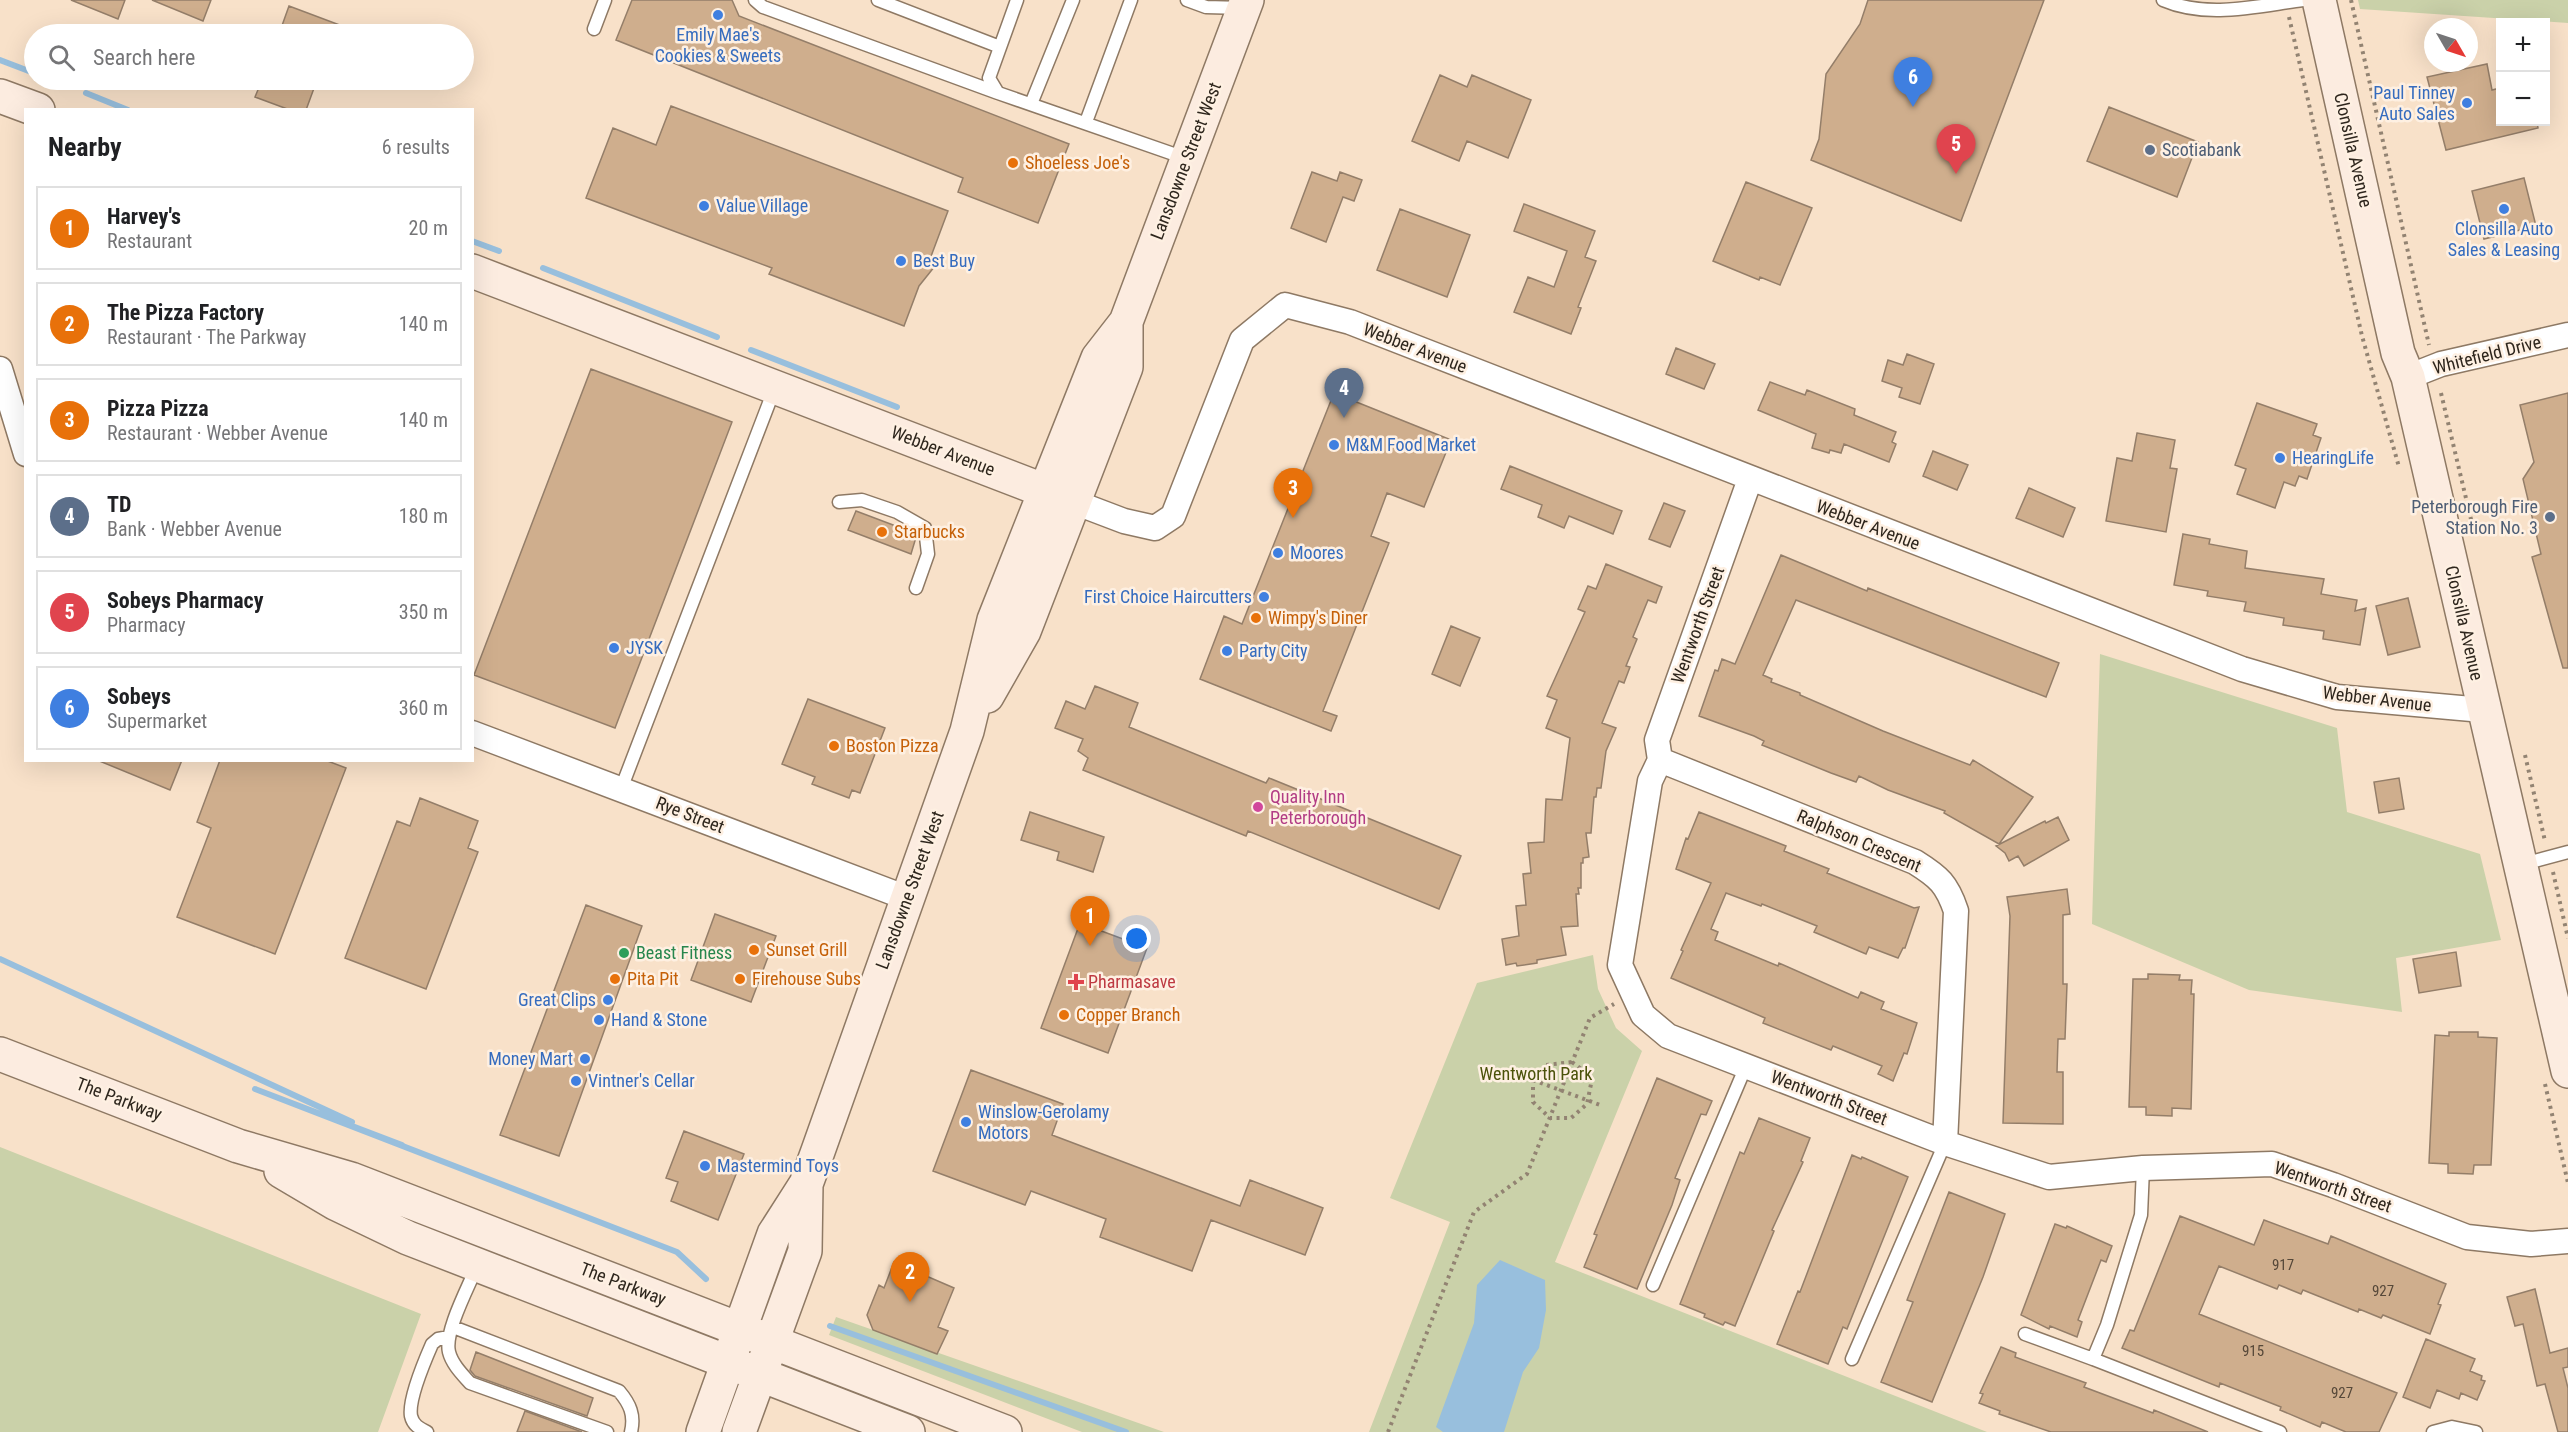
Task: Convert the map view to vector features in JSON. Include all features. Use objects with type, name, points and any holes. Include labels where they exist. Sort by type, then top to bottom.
[{"type":"main road","name":"Clonsilla Avenue","points":[[2319,0],[2398,353],[2420,372],[2484,710],[2534,861],[2556,1075]]},
{"type":"main road","name":"Lansdowne Street West","points":[[703,1432],[774,1234],[806,1184],[967,731],[994,620],[1060,496],[1098,358],[1126,322],[1242,3]]},
{"type":"main road","points":[[0,96],[33,108]]},
{"type":"main road","name":"Webber Avenue","points":[[474,272],[1060,496]]},
{"type":"main road","name":"The Parkway","points":[[0,1053],[238,1146],[351,1179],[1005,1432]]},
{"type":"main road","name":"The Parkway","points":[[238,1146],[335,1203],[408,1238],[908,1432]]},
{"type":"main road","name":"Lansdowne Street West","points":[[739,1432],[805,1251],[806,1184]]},
{"type":"street","name":"Webber Avenue","points":[[1060,496],[1124,521],[1155,528],[1173,516],[1242,340],[1285,305],[1350,322],[1750,480],[2242,669],[2337,698],[2484,710]]},
{"type":"street","name":"Whitefield Drive","points":[[2420,372],[2568,335]]},
{"type":"street","points":[[0,369],[24,447]]},
{"type":"street","name":"Wentworth Street","points":[[1750,480],[1657,740],[1660,760],[1650,781],[1620,965],[1643,1015],[1668,1036],[1945,1143],[2049,1177],[2143,1168],[2272,1164],[2467,1237],[2531,1244],[2568,1240]]},
{"type":"street","name":"Rye Street","points":[[474,734],[908,898]]},
{"type":"street","name":"Ralphson Crescent","points":[[1660,760],[1915,862],[1935,875],[1948,889],[1956,911],[1945,1143]]},
{"type":"lane","points":[[594,29],[605,0]]},
{"type":"lane","points":[[755,0],[763,8],[1186,158]]},
{"type":"lane","points":[[878,0],[1000,48]]},
{"type":"lane","points":[[998,93],[989,78],[1017,0]]},
{"type":"lane","points":[[1031,104],[1073,0]]},
{"type":"lane","points":[[1086,122],[1131,0]]},
{"type":"lane","points":[[1187,0],[1206,7],[1242,3]]},
{"type":"lane","points":[[2163,0],[2181,8],[2219,11],[2303,0]]},
{"type":"lane","points":[[621,789],[776,386]]},
{"type":"lane","points":[[839,502],[862,500],[897,512],[925,528],[928,554],[916,588]]},
{"type":"lane","points":[[2534,861],[2568,852]]},
{"type":"lane","points":[[1653,1285],[1746,1065]]},
{"type":"lane","points":[[1852,1359],[1945,1143]]},
{"type":"lane","points":[[2092,1359],[2107,1324],[2141,1215],[2143,1168]]},
{"type":"lane","points":[[477,1265],[451,1332],[449,1352],[457,1369],[470,1383],[607,1432]]},
{"type":"lane","points":[[427,1432],[416,1426],[411,1417],[411,1405],[432,1344],[438,1338],[451,1332],[619,1391],[629,1402],[633,1414],[632,1432]]},
{"type":"lane","points":[[2025,1334],[2280,1432]]},
{"type":"lane","points":[[2433,1432],[2452,1426],[2476,1432]]},
{"type":"path","points":[[2351,0],[2426,320],[2420,372],[2445,404],[2475,540]]},
{"type":"path","points":[[2286,2],[2362,336],[2400,470]]},
{"type":"path","points":[[2525,754],[2534,861],[2568,939]]},
{"type":"path","points":[[1388,1432],[1474,1212],[1527,1174],[1590,1018],[1634,995]]},
{"type":"path","points":[[1572,1062],[1580,1068],[1591,1084],[1587,1104],[1571,1118],[1550,1118],[1533,1102],[1533,1080],[1546,1065],[1572,1062]]},
{"type":"path","points":[[2556,1075],[2568,1183]]},
{"type":"path","points":[[1533,1080],[1603,1106]]},
{"type":"green space","points":[[2358,0],[2568,0],[2568,23],[2550,22],[2550,18],[2496,18],[2360,9]]},
{"type":"green space","points":[[2100,654],[2337,728],[2347,812],[2480,854],[2501,940],[2396,958],[2402,1012],[2249,990],[2092,924]]},
{"type":"green space","name":"Wentworth Park","points":[[1593,955],[1598,989],[1616,1028],[1642,1051],[1555,1262],[1987,1432],[1369,1432],[1450,1222],[1390,1198],[1477,983]]},
{"type":"green space","points":[[0,1147],[421,1314],[378,1432],[0,1432]]},
{"type":"green space","points":[[836,1317],[1164,1432],[1082,1432],[829,1335]]},
{"type":"water","points":[[1500,1260],[1545,1280],[1546,1310],[1539,1348],[1523,1372],[1504,1432],[1443,1432],[1436,1427],[1474,1323],[1477,1285]]},
{"type":"building","points":[[71,0],[125,0],[118,19]]},
{"type":"building","points":[[152,0],[211,0],[203,21]]},
{"type":"building","points":[[632,0],[732,0],[739,16],[1069,144],[1038,223],[958,192],[963,178],[616,40]]},
{"type":"building","points":[[1868,0],[2044,0],[1961,221],[1811,160],[1819,139],[1826,74],[1860,24]]},
{"type":"building","points":[[289,6],[337,24],[283,24]]},
{"type":"building","name":"Paul Tinney Auto Sales","points":[[2487,64],[2492,90],[2496,89],[2496,126],[2538,126],[2538,128],[2446,150],[2427,77],[2450,72],[2478,72],[2478,66]]},
{"type":"building","points":[[1440,75],[1467,87],[1472,75],[1531,100],[1508,158],[1467,141],[1459,161],[1412,141]]},
{"type":"building","points":[[258,90],[313,90],[307,108],[285,108],[255,97]]},
{"type":"building","points":[[671,106],[948,211],[930,259],[935,266],[919,286],[904,326],[769,274],[772,268],[586,198],[613,128],[656,145]]},
{"type":"building","name":"Scotiabank","points":[[2109,107],[2198,142],[2177,197],[2087,161]]},
{"type":"building","points":[[1312,172],[1337,181],[1340,172],[1362,180],[1354,201],[1343,197],[1326,242],[1291,228]]},
{"type":"building","name":"Clonsilla Auto Sales & Leasing","points":[[2524,178],[2536,226],[2484,239],[2472,191]]},
{"type":"building","points":[[1746,182],[1812,208],[1780,285],[1760,277],[1759,280],[1713,261]]},
{"type":"building","points":[[1524,204],[1595,231],[1585,257],[1596,261],[1578,307],[1581,308],[1571,334],[1514,312],[1528,277],[1554,287],[1567,251],[1514,231]]},
{"type":"building","points":[[1400,209],[1470,235],[1447,297],[1377,270]]},
{"type":"building","points":[[1676,348],[1715,364],[1704,389],[1666,374]]},
{"type":"building","points":[[1907,354],[1934,364],[1920,404],[1899,397],[1902,388],[1882,381],[1888,360],[1903,365]]},
{"type":"building","points":[[591,369],[732,422],[615,728],[474,675]]},
{"type":"building","points":[[1770,382],[1805,395],[1807,390],[1855,409],[1854,415],[1896,432],[1892,442],[1896,444],[1889,462],[1844,444],[1841,453],[1830,450],[1829,453],[1812,448],[1816,434],[1758,410]]},
{"type":"building","points":[[1334,393],[1451,440],[1424,507],[1387,493],[1371,536],[1389,543],[1323,711],[1337,716],[1331,731],[1200,679],[1224,616],[1242,624]]},
{"type":"building","name":"Peterborough Fire Station No. 3","points":[[2568,393],[2568,668],[2563,668],[2532,557],[2541,554],[2523,479],[2534,462],[2520,405]]},
{"type":"building","points":[[2257,403],[2317,424],[2313,435],[2321,438],[2307,479],[2299,476],[2295,486],[2284,482],[2275,508],[2237,494],[2246,469],[2235,465]]},
{"type":"building","points":[[2137,433],[2175,440],[2170,468],[2177,469],[2166,532],[2106,521],[2117,458],[2132,461]]},
{"type":"building","points":[[1933,451],[1968,465],[1957,490],[1923,476]]},
{"type":"building","points":[[1510,466],[1622,511],[1613,534],[1569,516],[1564,528],[1538,517],[1542,505],[1501,489]]},
{"type":"building","points":[[2029,488],[2075,508],[2063,537],[2016,518]]},
{"type":"building","points":[[1664,503],[1685,511],[1670,547],[1649,539]]},
{"type":"building","name":"Starbucks","points":[[856,511],[917,534],[911,554],[848,530]]},
{"type":"building","points":[[2183,534],[2210,539],[2209,544],[2247,551],[2245,568],[2324,579],[2321,594],[2357,600],[2355,611],[2366,608],[2360,645],[2323,639],[2324,631],[2283,625],[2284,618],[2244,611],[2246,602],[2207,596],[2208,591],[2174,585]]},
{"type":"building","points":[[1781,555],[1867,591],[1868,588],[2059,663],[2046,697],[1796,600],[1763,675],[1772,679],[1771,682],[1883,731],[1970,765],[1973,760],[2033,797],[1999,844],[1944,813],[1945,811],[1888,790],[1859,776],[1856,782],[1831,773],[1762,745],[1764,741],[1754,736],[1699,716],[1715,670],[1718,671],[1722,659],[1735,664]]},
{"type":"building","points":[[1606,564],[1662,587],[1656,603],[1648,600],[1633,637],[1637,639],[1626,666],[1630,667],[1624,683],[1619,681],[1602,723],[1616,728],[1606,751],[1601,788],[1597,788],[1596,797],[1594,797],[1591,833],[1586,833],[1589,857],[1583,858],[1583,863],[1581,863],[1581,888],[1578,888],[1579,894],[1576,894],[1578,926],[1561,927],[1566,955],[1537,960],[1537,963],[1506,965],[1502,939],[1519,936],[1516,906],[1526,905],[1523,874],[1531,873],[1528,843],[1544,842],[1546,799],[1562,800],[1570,738],[1546,728],[1557,700],[1547,696],[1585,612],[1578,609],[1588,586],[1596,589]]},
{"type":"building","points":[[2408,598],[2420,647],[2388,655],[2376,606]]},
{"type":"building","points":[[1451,626],[1480,638],[1460,686],[1432,674]]},
{"type":"building","name":"Quality Inn Peterborough","points":[[1095,686],[1138,703],[1129,727],[1266,783],[1269,778],[1461,856],[1439,909],[1248,831],[1246,836],[1083,770],[1088,758],[1078,751],[1083,739],[1055,728],[1066,701],[1085,709]]},
{"type":"building","name":"Boston Pizza","points":[[808,699],[885,728],[860,793],[852,790],[849,798],[812,784],[815,777],[782,764]]},
{"type":"building","points":[[102,762],[181,762],[170,790]]},
{"type":"building","points":[[219,762],[330,762],[346,768],[275,954],[177,917],[211,828],[197,822]]},
{"type":"building","points":[[2399,778],[2404,809],[2379,813],[2374,782]]},
{"type":"building","points":[[420,798],[478,821],[468,848],[478,852],[426,989],[345,958],[397,821],[410,826]]},
{"type":"building","points":[[1030,812],[1104,837],[1093,872],[1057,860],[1059,852],[1021,840]]},
{"type":"building","points":[[1699,812],[1786,846],[1784,851],[1829,869],[1827,873],[1914,908],[1919,907],[1905,948],[1898,958],[1869,947],[1866,954],[1814,932],[1817,926],[1762,904],[1761,906],[1726,893],[1711,929],[1718,932],[1715,940],[1778,966],[1779,963],[1858,998],[1861,992],[1884,1002],[1881,1009],[1917,1023],[1907,1054],[1904,1053],[1893,1081],[1878,1074],[1882,1066],[1833,1046],[1831,1050],[1763,1023],[1765,1018],[1671,978],[1711,883],[1676,869],[1686,838],[1688,839]]},
{"type":"building","points":[[2058,817],[2069,840],[2024,866],[2018,856],[2009,861],[2005,853],[1996,846],[2045,821],[2046,823]]},
{"type":"building","points":[[2067,889],[2070,914],[2063,915],[2063,984],[2067,984],[2065,1039],[2058,1039],[2057,1072],[2063,1072],[2063,1124],[2003,1123],[2010,916],[2007,897]]},
{"type":"building","points":[[586,905],[642,926],[559,1156],[500,1135]]},
{"type":"building","points":[[715,914],[776,936],[751,1002],[691,980]]},
{"type":"building","points":[[1080,923],[1147,948],[1108,1053],[1041,1028]]},
{"type":"building","points":[[2456,952],[2461,986],[2419,993],[2413,959]]},
{"type":"building","points":[[2148,974],[2180,975],[2179,980],[2192,980],[2191,994],[2194,994],[2191,1109],[2172,1108],[2172,1116],[2146,1115],[2146,1107],[2129,1107],[2133,979],[2148,979]]},
{"type":"building","points":[[2449,1032],[2478,1032],[2478,1037],[2497,1038],[2491,1165],[2474,1165],[2473,1174],[2448,1173],[2448,1164],[2429,1163],[2435,1035],[2449,1036]]},
{"type":"building","points":[[971,1070],[1063,1104],[1052,1135],[1240,1206],[1250,1180],[1323,1208],[1305,1255],[1211,1220],[1192,1271],[1100,1237],[1106,1219],[1031,1191],[1025,1205],[933,1171]]},
{"type":"building","points":[[1657,1078],[1712,1101],[1706,1115],[1701,1114],[1675,1178],[1680,1180],[1672,1205],[1637,1289],[1584,1267],[1597,1235],[1594,1234]]},
{"type":"building","points":[[1759,1118],[1810,1138],[1801,1161],[1803,1162],[1772,1230],[1774,1231],[1735,1326],[1725,1322],[1723,1325],[1704,1317],[1705,1314],[1680,1304],[1740,1152],[1744,1154]]},
{"type":"building","name":"Mastermind Toys","points":[[684,1131],[744,1154],[718,1220],[671,1201],[678,1182],[666,1178]]},
{"type":"building","points":[[1852,1155],[1908,1177],[1847,1329],[1843,1327],[1828,1364],[1777,1344],[1798,1291],[1800,1292]]},
{"type":"building","points":[[1949,1192],[2005,1214],[1983,1277],[1932,1402],[1881,1382],[1913,1302],[1907,1300]]},
{"type":"building","points":[[2180,1216],[2254,1245],[2264,1220],[2328,1244],[2331,1236],[2446,1284],[2430,1334],[2383,1315],[2381,1318],[2359,1309],[2358,1312],[2303,1290],[2301,1294],[2279,1285],[2277,1289],[2219,1266],[2199,1314],[2397,1393],[2379,1432],[2346,1432],[2322,1422],[2320,1427],[2280,1410],[2281,1407],[2220,1383],[2219,1387],[2122,1348],[2130,1330],[2134,1331]]},
{"type":"building","points":[[2055,1224],[2066,1228],[2067,1226],[2112,1246],[2106,1262],[2101,1260],[2078,1320],[2082,1322],[2077,1337],[2050,1326],[2049,1329],[2021,1315]]},
{"type":"building","points":[[894,1262],[954,1288],[938,1327],[948,1331],[937,1354],[873,1330],[867,1315],[879,1285],[884,1288]]},
{"type":"building","points":[[2535,1289],[2550,1353],[2568,1348],[2568,1367],[2563,1368],[2568,1388],[2568,1432],[2558,1432],[2545,1384],[2537,1386],[2523,1324],[2515,1326],[2507,1297]]},
{"type":"building","points":[[2426,1339],[2475,1359],[2470,1371],[2482,1376],[2481,1380],[2485,1381],[2477,1400],[2461,1393],[2459,1399],[2437,1390],[2430,1408],[2403,1397]]},
{"type":"building","points":[[2001,1347],[2016,1353],[2015,1357],[2086,1383],[2084,1387],[2153,1413],[2154,1410],[2208,1432],[2051,1432],[1999,1414],[2000,1411],[1979,1403],[1983,1394],[1980,1393]]},
{"type":"building","points":[[476,1352],[593,1398],[587,1416],[475,1376],[470,1370]]},
{"type":"building","points":[[525,1411],[582,1432],[517,1432]]},
{"type":"waterway","points":[[0,60],[24,69]]},
{"type":"waterway","points":[[86,93],[123,108]]},
{"type":"waterway","points":[[474,242],[499,251]]},
{"type":"waterway","points":[[543,268],[717,337]]},
{"type":"waterway","points":[[751,350],[897,407]]},
{"type":"waterway","points":[[0,959],[352,1122]]},
{"type":"waterway","points":[[402,1145],[255,1089],[677,1252],[706,1279]]},
{"type":"waterway","points":[[830,1326],[1126,1432]]},
{"type":"place","name":"Emily Mae's Cookies & Sweets","points":[[718,15]]},
{"type":"place","name":"Paul Tinney Auto Sales","points":[[2467,103]]},
{"type":"place","name":"Sobeys","points":[[1913,107]]},
{"type":"place","name":"Scotiabank","points":[[2150,150]]},
{"type":"place","name":"Shoeless Joe's","points":[[1013,163]]},
{"type":"place","name":"Sobeys Pharmacy","points":[[1956,174]]},
{"type":"place","name":"Value Village","points":[[704,206]]},
{"type":"place","name":"Clonsilla Auto Sales & Leasing","points":[[2504,209]]},
{"type":"place","name":"Best Buy","points":[[901,261]]},
{"type":"place","name":"TD","points":[[1344,418]]},
{"type":"place","name":"M&M Food Market","points":[[1334,445]]},
{"type":"place","name":"HearingLife","points":[[2280,458]]},
{"type":"place","name":"Peterborough Fire Station No. 3","points":[[2550,517]]},
{"type":"place","name":"Pizza Pizza","points":[[1293,518]]},
{"type":"place","name":"Starbucks","points":[[882,532]]},
{"type":"place","name":"Moores","points":[[1278,553]]},
{"type":"place","name":"First Choice Haircutters","points":[[1264,597]]},
{"type":"place","name":"Wimpy's Diner","points":[[1256,618]]},
{"type":"place","name":"JYSK","points":[[614,648]]},
{"type":"place","name":"Party City","points":[[1227,651]]},
{"type":"place","name":"Boston Pizza","points":[[834,746]]},
{"type":"place","name":"Quality Inn Peterborough","points":[[1258,807]]},
{"type":"place","name":"Harvey's","points":[[1090,946]]},
{"type":"place","name":"Sunset Grill","points":[[754,950]]},
{"type":"place","name":"Beast Fitness","points":[[624,953]]},
{"type":"place","name":"Pita Pit","points":[[615,979]]},
{"type":"place","name":"Firehouse Subs","points":[[740,979]]},
{"type":"place","name":"Pharmasave","points":[[1076,982]]},
{"type":"place","name":"Great Clips","points":[[608,1000]]},
{"type":"place","name":"Copper Branch","points":[[1064,1015]]},
{"type":"place","name":"Hand & Stone","points":[[599,1020]]},
{"type":"place","name":"Money Mart","points":[[585,1059]]},
{"type":"place","name":"Vintner's Cellar","points":[[576,1081]]},
{"type":"place","name":"Winslow-Gerolamy Motors","points":[[966,1122]]},
{"type":"place","name":"Mastermind Toys","points":[[705,1166]]},
{"type":"place","name":"The Pizza Factory","points":[[910,1302]]}]
